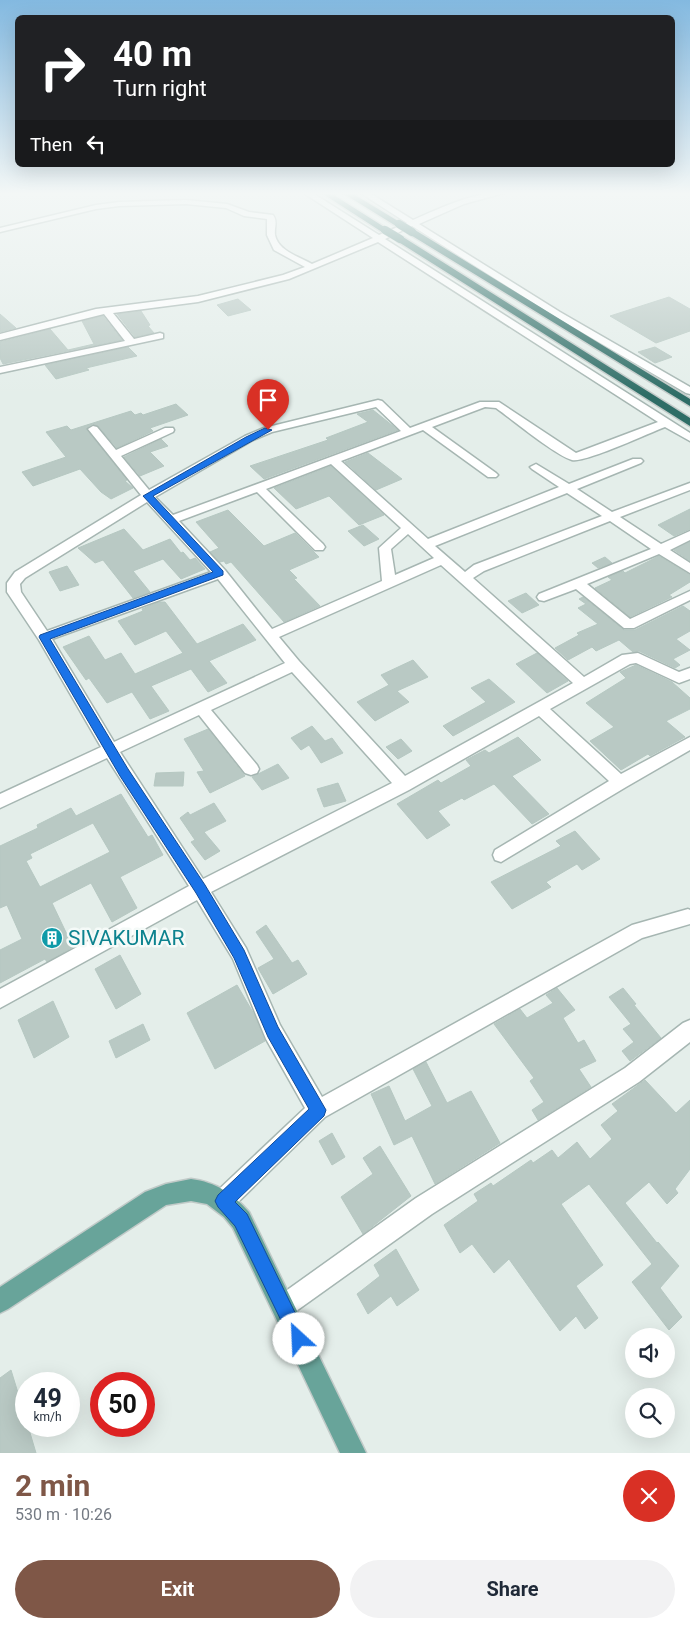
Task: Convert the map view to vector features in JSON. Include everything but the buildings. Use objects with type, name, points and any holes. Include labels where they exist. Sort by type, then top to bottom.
[{"type":"highway","points":[[433,260],[690,423]]},
{"type":"highway","points":[[464,260],[690,403]]},
{"type":"main road","points":[[0,1301],[162,1196],[180,1190],[210,1193],[223,1201],[241,1220],[353,1453]]},
{"type":"street","points":[[298,260],[311,267]]},
{"type":"street","points":[[0,337],[106,311],[161,305],[220,295],[286,277],[328,260]]},
{"type":"street","points":[[411,260],[690,438]]},
{"type":"street","points":[[467,260],[690,392]]},
{"type":"street","points":[[106,311],[132,343]]},
{"type":"street","points":[[0,370],[160,336]]},
{"type":"street","points":[[318,1110],[273,1032],[240,954],[110,750],[44,637],[12,587],[16,578],[141,488],[268,430],[378,403],[407,432]]},
{"type":"street","points":[[171,520],[423,425],[491,403],[500,405],[565,452],[575,456],[591,453],[666,423]]},
{"type":"street","points":[[423,425],[492,475]]},
{"type":"street","points":[[93,429],[141,488],[220,573],[294,665],[403,785]]},
{"type":"street","points":[[115,454],[169,430]]},
{"type":"street","points":[[332,459],[583,684]]},
{"type":"street","points":[[427,545],[637,461]]},
{"type":"street","points":[[536,467],[690,569]]},
{"type":"street","points":[[467,581],[467,576],[478,568],[690,486]]},
{"type":"street","points":[[258,487],[320,546]]},
{"type":"street","points":[[389,583],[385,548],[408,528]]},
{"type":"street","points":[[544,597],[662,549],[690,535]]},
{"type":"street","points":[[270,635],[443,559]]},
{"type":"street","points":[[44,637],[220,573]]},
{"type":"street","points":[[577,583],[629,625],[690,595]]},
{"type":"street","points":[[0,999],[200,889],[403,785],[633,657],[678,677],[690,673]]},
{"type":"street","points":[[0,801],[294,665]]},
{"type":"street","points":[[201,708],[251,769]]},
{"type":"street","points":[[540,708],[620,782]]},
{"type":"street","points":[[501,855],[620,782],[690,743]]},
{"type":"street","points":[[223,1201],[318,1110],[638,931],[689,918]]},
{"type":"street","points":[[284,1306],[424,1206],[632,1075],[690,1030]]},
{"type":"place","name":"SIVAKUMAR","points":[[52,938]]},
{"type":"route","points":[[268,430],[249,438],[148,496],[220,573],[44,637],[124,773],[240,954],[273,1032],[318,1110],[223,1201],[241,1220],[299,1339]]}]
